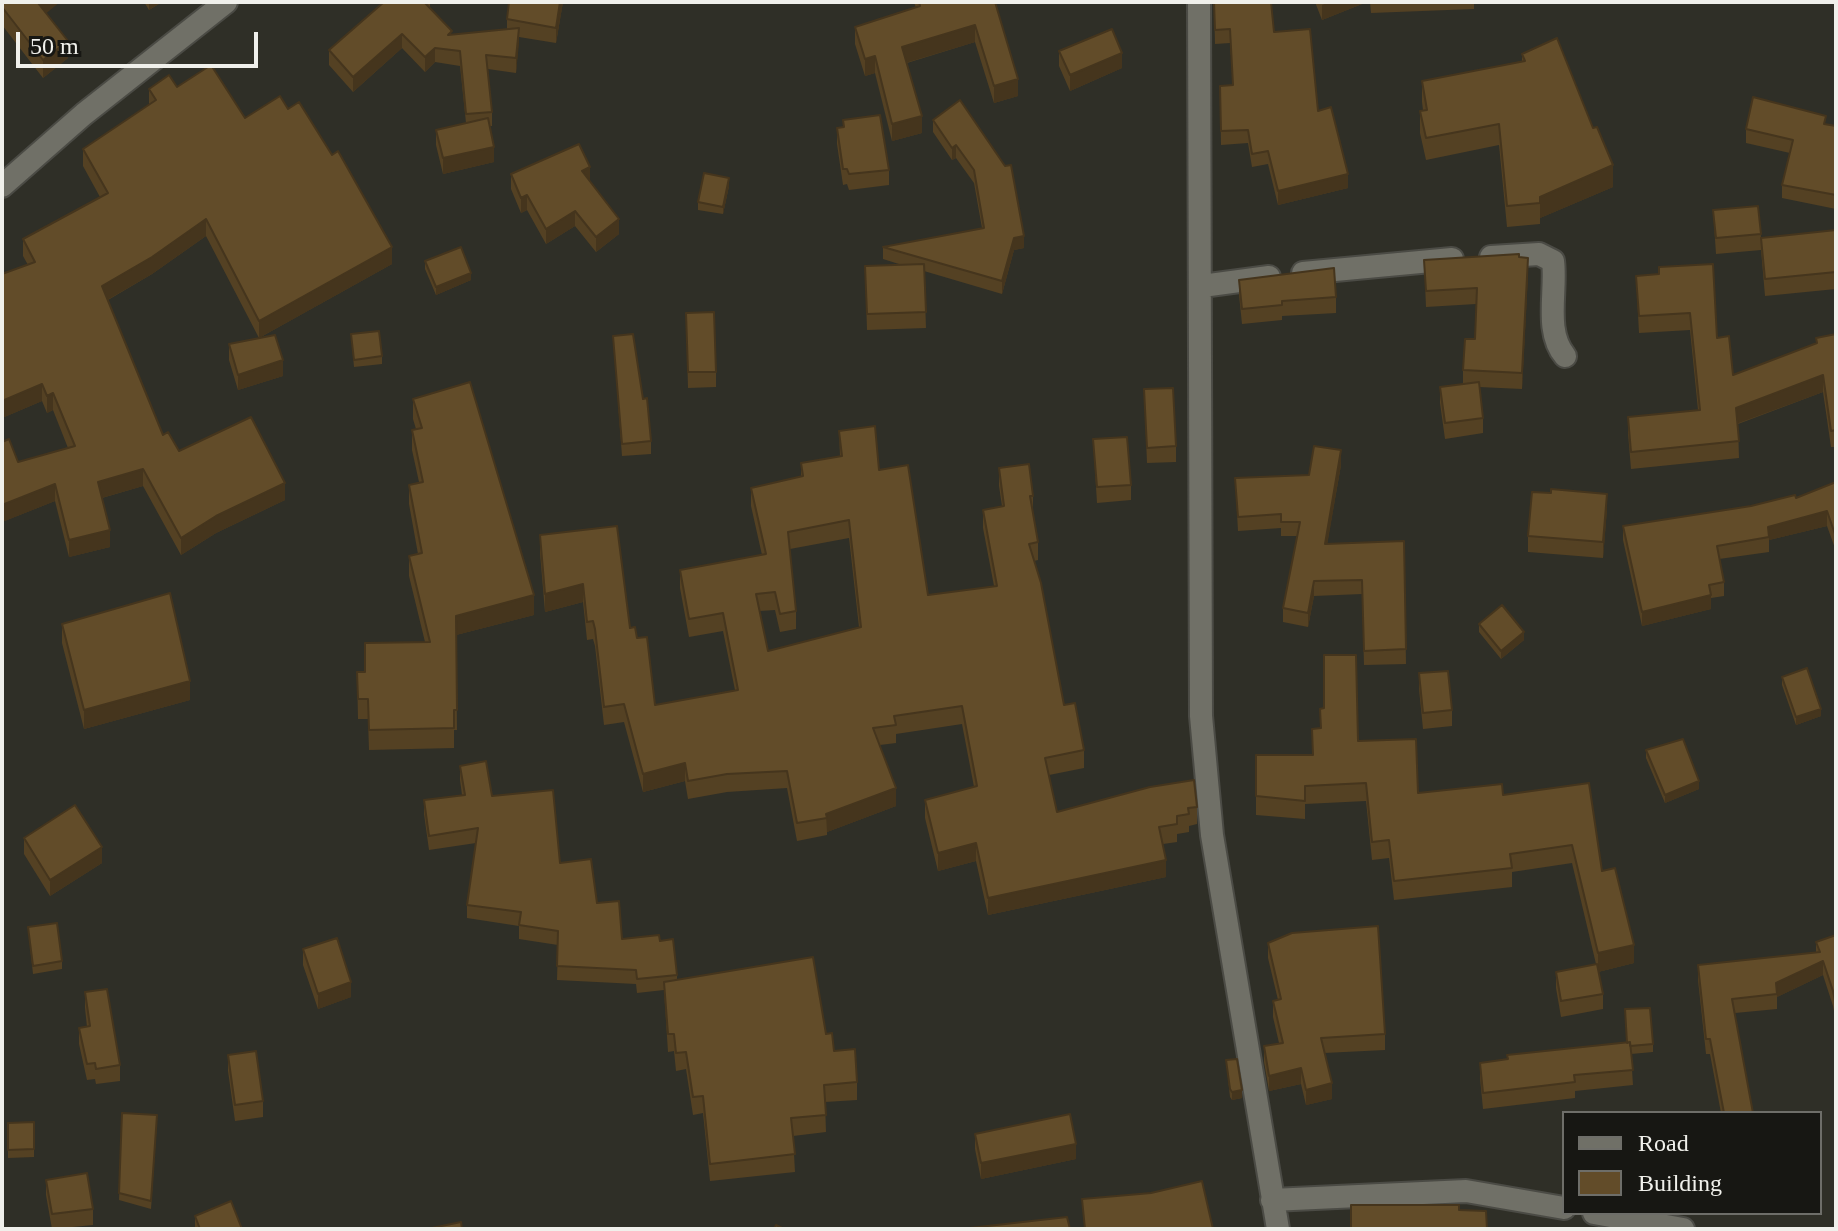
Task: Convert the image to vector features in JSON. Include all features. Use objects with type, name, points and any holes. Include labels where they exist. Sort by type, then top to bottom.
[{"type":"street","points":[[2,186],[84,114],[226,2]]},
{"type":"street","points":[[1199,2],[1201,716],[1212,835],[1278,1229]]},
{"type":"street","points":[[1202,286],[1365,265],[1539,254],[1553,261],[1556,345],[1565,356]]},
{"type":"street","points":[[1272,1200],[1466,1191],[1562,1208]]},
{"type":"street","points":[[1605,1215],[1683,1229]]},
{"type":"building","points":[[2,2],[39,2],[68,41],[43,60],[2,7]]},
{"type":"building","points":[[384,2],[426,2],[452,31],[448,35],[519,28],[516,58],[486,55],[492,112],[466,114],[460,51],[435,48],[425,57],[402,34],[353,77],[329,50]]},
{"type":"building","points":[[509,2],[560,2],[556,28],[507,19]]},
{"type":"building","points":[[919,2],[995,2],[1018,79],[994,86],[975,25],[902,47],[922,116],[892,124],[875,56],[865,59],[855,27],[920,6]]},
{"type":"building","points":[[1214,2],[1271,2],[1274,32],[1310,29],[1318,111],[1331,107],[1348,174],[1278,191],[1268,151],[1252,154],[1248,130],[1221,131],[1220,86],[1233,85],[1230,29],[1215,30]]},
{"type":"building","points":[[1112,29],[1122,53],[1070,75],[1059,51]]},
{"type":"building","points":[[1557,38],[1593,128],[1597,127],[1613,165],[1540,197],[1540,203],[1507,206],[1499,124],[1426,138],[1420,111],[1427,110],[1422,81],[1525,61],[1522,54]]},
{"type":"building","points":[[211,65],[245,118],[280,96],[288,109],[299,102],[332,155],[338,151],[392,247],[259,321],[206,219],[152,257],[102,286],[163,435],[168,432],[179,451],[251,417],[285,483],[216,516],[181,538],[143,469],[98,482],[110,530],[69,540],[55,484],[2,505],[2,442],[9,439],[18,462],[75,446],[53,393],[47,396],[42,384],[2,401],[2,274],[35,262],[23,239],[108,193],[83,149],[156,100],[149,89],[169,75],[177,87]]},
{"type":"building","points":[[1753,97],[1826,116],[1824,124],[1836,126],[1836,195],[1782,185],[1793,140],[1746,129]]},
{"type":"building","points":[[960,100],[1005,166],[1011,165],[1024,236],[1014,238],[1002,281],[883,247],[984,228],[974,170],[956,145],[952,148],[933,120]]},
{"type":"building","points":[[880,115],[889,170],[849,174],[847,169],[843,169],[837,128],[844,127],[843,120]]},
{"type":"building","points":[[488,118],[494,147],[443,158],[436,130]]},
{"type":"building","points":[[579,144],[590,167],[582,171],[619,219],[596,237],[575,211],[546,229],[527,195],[521,198],[511,174]]},
{"type":"building","points":[[704,173],[729,178],[723,207],[698,202]]},
{"type":"building","points":[[1758,206],[1761,234],[1716,238],[1713,210]]},
{"type":"building","points":[[1836,230],[1836,272],[1765,279],[1761,238]]},
{"type":"building","points":[[461,247],[471,273],[436,287],[425,261]]},
{"type":"building","points":[[1519,254],[1519,257],[1528,258],[1522,373],[1463,370],[1465,339],[1475,339],[1477,288],[1426,291],[1424,260]]},
{"type":"building","points":[[924,264],[926,312],[867,314],[865,266]]},
{"type":"building","points":[[1713,264],[1717,338],[1729,336],[1733,375],[1817,343],[1816,338],[1836,334],[1836,430],[1831,431],[1823,375],[1736,408],[1739,441],[1631,452],[1628,417],[1700,410],[1690,313],[1639,316],[1636,276],[1659,274],[1659,267]]},
{"type":"building","points":[[1334,268],[1336,297],[1282,301],[1282,305],[1242,309],[1239,280]]},
{"type":"building","points":[[714,312],[716,372],[688,372],[686,313]]},
{"type":"building","points":[[379,331],[382,356],[354,360],[351,334]]},
{"type":"building","points":[[633,334],[643,399],[647,398],[651,441],[622,444],[613,336]]},
{"type":"building","points":[[275,335],[283,360],[238,375],[229,344]]},
{"type":"building","points":[[470,382],[534,595],[456,616],[457,710],[454,710],[454,728],[369,730],[368,699],[358,699],[357,672],[365,672],[365,643],[430,642],[409,556],[422,553],[409,485],[423,482],[412,430],[422,428],[413,399]]},
{"type":"building","points":[[1479,382],[1483,418],[1445,423],[1440,387]]},
{"type":"building","points":[[1173,388],[1176,446],[1147,448],[1144,389]]},
{"type":"building","points":[[875,426],[879,470],[908,465],[928,595],[997,586],[983,510],[1004,506],[999,468],[1029,464],[1033,496],[1030,496],[1038,542],[1029,544],[1041,583],[1064,705],[1075,703],[1084,750],[1045,758],[1057,812],[1150,787],[1194,780],[1197,807],[1188,808],[1189,814],[1177,816],[1177,824],[1159,827],[1166,860],[988,898],[976,843],[938,853],[925,800],[977,786],[962,706],[894,716],[896,725],[873,728],[896,788],[826,814],[827,818],[797,823],[787,771],[727,774],[688,781],[685,763],[643,774],[624,704],[604,707],[595,629],[593,621],[587,622],[583,584],[545,594],[540,535],[617,526],[630,628],[635,627],[637,638],[647,637],[655,705],[738,690],[723,613],[689,619],[680,570],[766,554],[751,488],[803,476],[801,463],[842,456],[839,431]],"holes":[[[849,520],[861,627],[768,651],[756,594],[775,592],[780,614],[796,611],[788,532]]]},
{"type":"building","points":[[1127,437],[1131,485],[1097,487],[1093,439]]},
{"type":"building","points":[[1314,446],[1341,450],[1325,544],[1404,541],[1406,649],[1364,651],[1362,580],[1314,581],[1308,613],[1283,608],[1300,522],[1281,522],[1281,514],[1238,517],[1235,478],[1309,475]]},
{"type":"building","points":[[1836,482],[1836,537],[1827,511],[1768,527],[1769,537],[1717,546],[1724,582],[1709,585],[1711,595],[1642,612],[1623,526],[1751,506],[1795,495],[1796,498]]},
{"type":"building","points":[[1551,489],[1607,494],[1603,542],[1528,536],[1532,492],[1551,493]]},
{"type":"building","points":[[170,593],[190,681],[84,710],[62,624]]},
{"type":"building","points":[[1502,605],[1524,632],[1501,651],[1479,624]]},
{"type":"building","points":[[1324,655],[1356,655],[1358,741],[1416,739],[1418,793],[1502,784],[1503,795],[1589,783],[1602,871],[1615,868],[1634,945],[1598,953],[1572,845],[1510,854],[1512,868],[1394,881],[1389,840],[1372,842],[1366,783],[1305,786],[1305,801],[1256,796],[1256,755],[1313,755],[1312,729],[1321,728],[1320,709],[1324,708]]},
{"type":"building","points":[[1807,668],[1821,709],[1796,717],[1782,677]]},
{"type":"building","points":[[1448,671],[1452,710],[1423,713],[1419,673]]},
{"type":"building","points":[[1683,739],[1699,781],[1665,795],[1646,750]]},
{"type":"building","points":[[486,761],[492,796],[553,790],[560,863],[591,859],[597,903],[619,901],[622,939],[659,935],[660,941],[673,939],[677,975],[637,979],[636,970],[557,966],[558,931],[519,925],[521,912],[467,905],[478,828],[429,836],[424,800],[465,795],[460,766]]},
{"type":"building","points":[[75,805],[102,847],[50,880],[24,838]]},
{"type":"building","points":[[57,923],[62,961],[33,966],[28,927]]},
{"type":"building","points":[[1378,926],[1385,1034],[1321,1038],[1332,1083],[1306,1090],[1301,1068],[1269,1076],[1264,1046],[1283,1043],[1273,1001],[1281,999],[1268,943],[1292,933]]},
{"type":"building","points":[[1836,935],[1836,1006],[1823,961],[1776,983],[1777,994],[1732,999],[1753,1111],[1724,1111],[1710,1039],[1706,1039],[1698,965],[1820,952],[1816,942]]},
{"type":"building","points":[[337,938],[351,982],[318,994],[303,949]]},
{"type":"building","points":[[813,957],[826,1034],[832,1033],[834,1051],[855,1049],[857,1082],[824,1085],[826,1115],[791,1118],[795,1154],[710,1164],[703,1096],[693,1097],[686,1052],[676,1053],[674,1034],[668,1034],[664,982]]},
{"type":"building","points":[[1597,964],[1603,994],[1561,1001],[1556,972]]},
{"type":"building","points":[[107,989],[120,1065],[96,1069],[95,1063],[87,1064],[79,1028],[90,1026],[85,992]]},
{"type":"building","points":[[1650,1008],[1653,1044],[1630,1046],[1630,1042],[1627,1043],[1625,1009]]},
{"type":"building","points":[[1630,1042],[1633,1070],[1574,1075],[1575,1082],[1483,1093],[1480,1063],[1508,1059],[1507,1055]]},
{"type":"building","points":[[256,1051],[263,1101],[235,1105],[228,1055]]},
{"type":"building","points":[[1237,1059],[1242,1090],[1232,1092],[1226,1060]]},
{"type":"building","points":[[122,1113],[157,1115],[151,1201],[119,1193]]},
{"type":"building","points":[[1070,1114],[1076,1144],[981,1163],[975,1134]]},
{"type":"building","points":[[34,1122],[34,1149],[8,1150],[8,1123]]},
{"type":"building","points":[[87,1173],[93,1209],[52,1214],[46,1180]]},
{"type":"building","points":[[1202,1181],[1213,1229],[1085,1229],[1082,1199],[1151,1193]]},
{"type":"building","points":[[231,1201],[242,1229],[200,1229],[195,1216]]},
{"type":"building","points":[[1351,1205],[1459,1205],[1459,1210],[1486,1211],[1487,1229],[1351,1229]]},
{"type":"building","points":[[1067,1217],[1070,1229],[961,1229]]},
{"type":"building","points":[[461,1222],[462,1229],[427,1229]]}]
